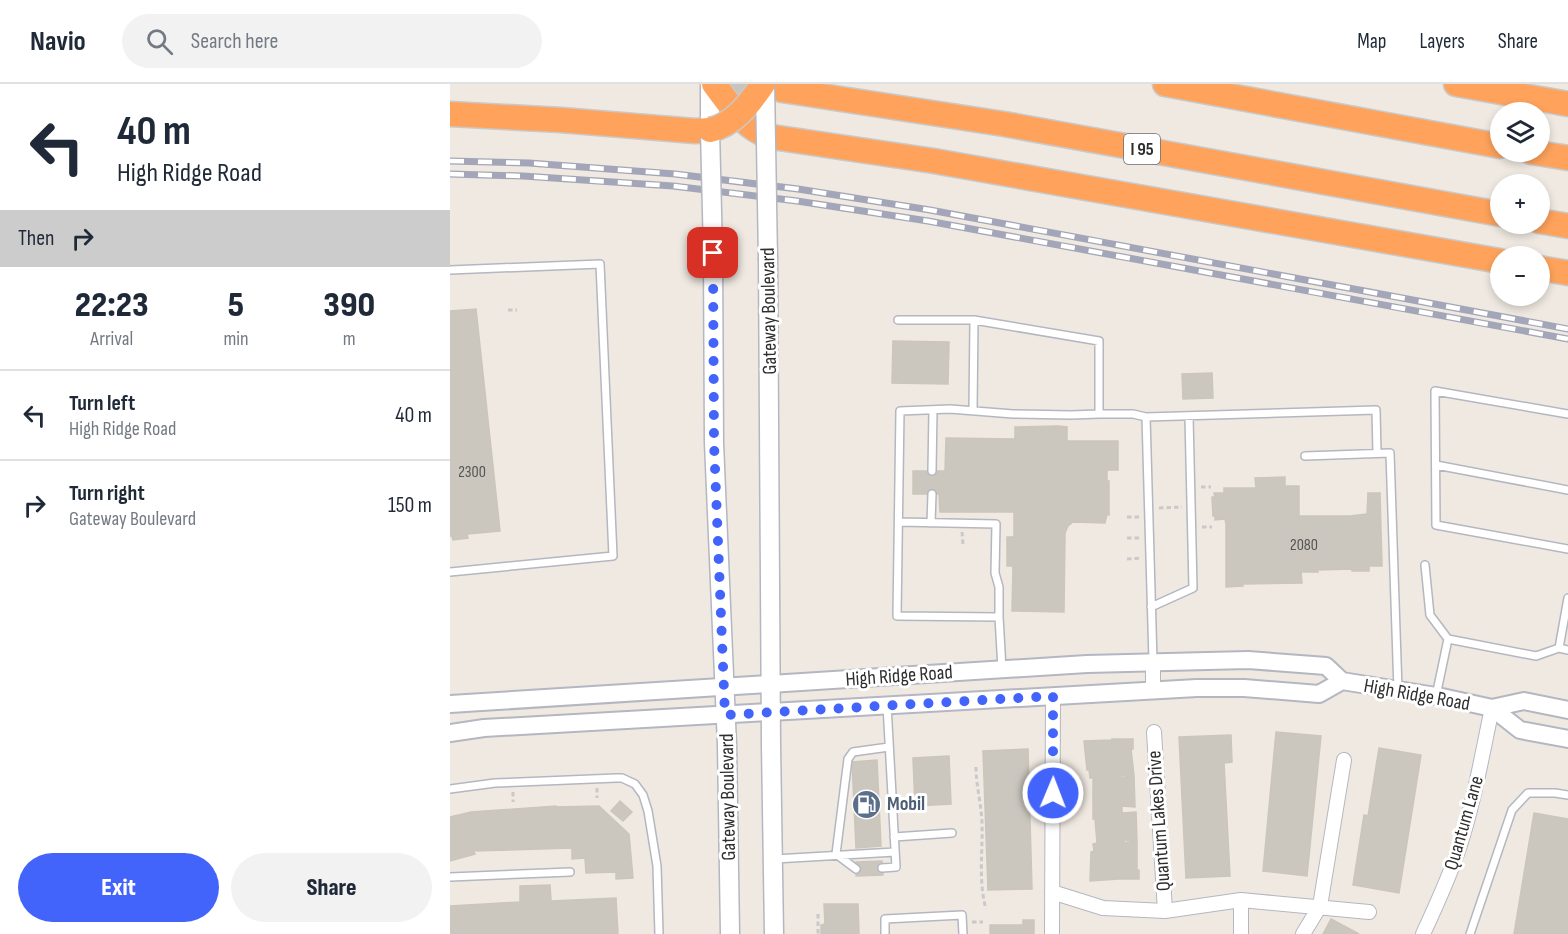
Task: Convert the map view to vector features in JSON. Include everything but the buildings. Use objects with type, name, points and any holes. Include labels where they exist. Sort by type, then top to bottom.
[{"type":"highway","points":[[714,84],[749,126],[766,136],[1044,180],[1490,259]]},
{"type":"highway","points":[[1165,84],[1490,144]]},
{"type":"highway","points":[[1456,84],[1568,104]]},
{"type":"highway","points":[[450,114],[703,130],[722,127],[770,86]]},
{"type":"highway","name":"I 95","points":[[770,86],[961,117],[1490,212]]},
{"type":"highway","points":[[1550,155],[1568,158]]},
{"type":"highway","points":[[1550,223],[1568,226]]},
{"type":"highway","points":[[1550,270],[1568,273]]},
{"type":"main road","name":"Gateway Boulevard","points":[[710,84],[703,130],[713,253],[714,443],[725,687],[730,934]]},
{"type":"main road","name":"Gateway Boulevard","points":[[770,86],[766,136],[774,934]]},
{"type":"street","name":"High Ridge Road","points":[[450,704],[1002,669],[1153,661],[1248,660],[1326,666],[1342,681],[1436,696],[1492,708],[1524,701],[1568,710]]},
{"type":"street","points":[[1153,661],[1153,690]]},
{"type":"street","name":"High Ridge Road","points":[[450,733],[484,728],[1153,690],[1244,688],[1319,694],[1342,681]]},
{"type":"street","points":[[1052,934],[1053,696]]},
{"type":"street","name":"High Ridge Road","points":[[1492,708],[1520,730],[1568,740]]},
{"type":"street","name":"Quantum Lane","points":[[1424,934],[1443,892],[1459,847],[1472,802],[1492,708]]},
{"type":"street","name":"Quantum Lakes Drive","points":[[1154,732],[1165,911]]},
{"type":"street","points":[[1303,934],[1320,906],[1344,760]]},
{"type":"street","name":"Quantum Lakes Drive","points":[[1052,892],[1103,908],[1165,911],[1241,900],[1370,912]]},
{"type":"street","points":[[1241,900],[1241,934]]},
{"type":"lane","points":[[450,270],[600,264],[613,556],[450,572]]},
{"type":"lane","points":[[898,320],[974,320],[1099,341],[1099,414]]},
{"type":"lane","points":[[973,410],[974,320]]},
{"type":"lane","points":[[1568,414],[1435,391],[1436,525],[1568,549]]},
{"type":"lane","points":[[932,471],[933,410]]},
{"type":"lane","points":[[999,617],[897,616],[900,411],[973,410],[1013,414],[1133,414],[1146,417],[1189,417],[1376,410],[1377,453]]},
{"type":"lane","points":[[1146,417],[1153,661]]},
{"type":"lane","points":[[1151,607],[1193,588],[1189,417]]},
{"type":"lane","points":[[1305,456],[1390,453],[1398,690]]},
{"type":"lane","points":[[1436,465],[1568,490]]},
{"type":"lane","points":[[931,523],[932,494]]},
{"type":"lane","points":[[899,522],[996,524],[995,573],[999,587],[1002,669]]},
{"type":"lane","points":[[1425,565],[1430,615],[1449,639],[1536,656],[1559,648],[1568,650]]},
{"type":"lane","points":[[1559,648],[1568,598]]},
{"type":"lane","points":[[1436,696],[1449,639]]},
{"type":"lane","points":[[882,868],[896,867],[887,705]]},
{"type":"lane","points":[[836,854],[848,759],[853,752],[889,747]]},
{"type":"lane","points":[[450,789],[495,783],[616,778],[622,778],[635,784],[643,795],[656,851],[659,934]]},
{"type":"lane","points":[[1470,934],[1512,810],[1528,793],[1568,795]]},
{"type":"lane","points":[[894,837],[952,833]]},
{"type":"lane","points":[[773,859],[895,852]]},
{"type":"lane","points":[[836,854],[856,869]]},
{"type":"lane","points":[[450,877],[570,872]]},
{"type":"lane","points":[[885,934],[885,919],[962,915],[963,934]]},
{"type":"path","points":[[508,310],[517,310]]},
{"type":"path","points":[[1198,487],[1211,487]]},
{"type":"path","points":[[1157,508],[1182,507]]},
{"type":"path","points":[[1126,517],[1139,517]]},
{"type":"path","points":[[1200,527],[1212,527]]},
{"type":"path","points":[[962,532],[963,545]]},
{"type":"path","points":[[1127,538],[1140,538]]},
{"type":"path","points":[[1127,559],[1140,558]]},
{"type":"path","points":[[975,767],[982,824],[981,889],[986,909]]},
{"type":"path","points":[[597,787],[597,798]]},
{"type":"path","points":[[513,791],[513,802]]},
{"type":"path","points":[[900,803],[912,803]]},
{"type":"path","points":[[818,914],[818,934]]},
{"type":"path","points":[[971,922],[983,922]]},
{"type":"tunnel","points":[[728,84],[780,90]]},
{"type":"railway","points":[[450,161],[529,163],[675,174],[798,189],[930,210],[1568,329]]},
{"type":"railway","points":[[450,174],[523,176],[673,186],[797,201],[928,221],[1568,339]]},
{"type":"place","name":"Mobil","points":[[866,804]]},
{"type":"route","points":[[713,253],[714,443],[725,715],[1053,696],[1053,793]]}]
